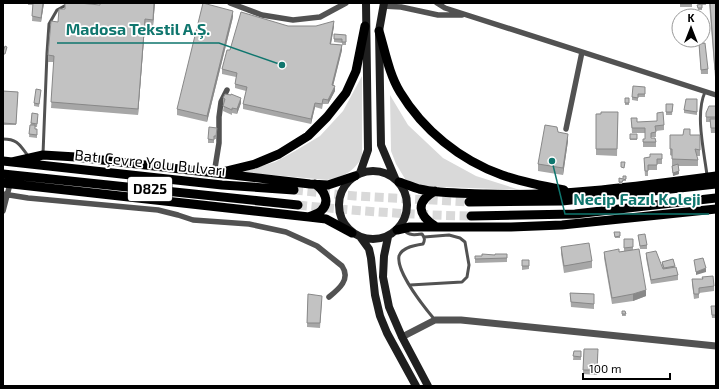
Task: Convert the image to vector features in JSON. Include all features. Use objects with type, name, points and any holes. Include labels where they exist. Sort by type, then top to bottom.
[{"type":"highway","points":[[214,174],[256,164],[280,154],[308,136],[318,127],[327,118],[346,93],[356,71],[365,26]]},
{"type":"highway","points":[[379,31],[393,76],[400,91],[416,114],[440,140],[477,165],[502,175],[575,193]]},
{"type":"highway","points":[[8,161],[43,155],[315,184],[328,184],[358,175]]},
{"type":"highway","name":"Batı Çevre Yolu Bulvarı","points":[[8,161],[222,185],[294,190]]},
{"type":"highway","name":"Batı Çevre Yolu Bulvarı","points":[[3,174],[298,205]]},
{"type":"highway","points":[[397,180],[420,189],[435,191],[524,195],[575,193],[711,176]]},
{"type":"highway","points":[[6,183],[326,219],[352,232]]},
{"type":"highway","points":[[309,217],[320,212],[326,204],[326,197],[322,189],[315,184]]},
{"type":"highway","points":[[469,202],[562,201],[716,184]]},
{"type":"highway","points":[[435,191],[426,195],[422,204],[422,211],[425,220],[435,226]]},
{"type":"highway","points":[[471,216],[575,214],[716,198]]},
{"type":"highway","points":[[400,230],[410,227],[435,226],[511,228],[562,225],[716,209]]},
{"type":"main road","points":[[358,175],[368,150],[365,26],[366,3]]},
{"type":"main road","points":[[361,238],[379,240],[388,237],[400,230],[408,212],[408,201],[405,191],[397,180],[381,145],[379,31],[384,5]]},
{"type":"main road","points":[[397,180],[378,171],[369,171],[358,175],[347,183],[341,193],[339,203],[340,214],[344,224],[361,238],[369,249],[375,295],[380,316],[387,333],[416,386]]},
{"type":"main road","points":[[388,237],[384,256],[383,277],[389,307],[402,337],[428,386]]},
{"type":"street","points":[[230,3],[262,15],[292,20],[320,17],[346,3]]},
{"type":"street","points":[[437,3],[445,8],[716,95]]},
{"type":"street","points":[[384,5],[438,15],[468,15]]},
{"type":"street","points":[[566,129],[582,52]]},
{"type":"street","points":[[214,174],[219,143],[219,117],[221,102],[227,90]]},
{"type":"street","points":[[3,211],[6,183]]},
{"type":"street","points":[[5,194],[28,198],[158,210],[193,220],[218,223],[249,224],[286,232],[317,246],[345,270],[345,279],[340,289],[329,297]]},
{"type":"street","points":[[402,337],[435,320],[461,320],[716,346]]},
{"type":"lane","points":[[43,155],[46,60],[49,24],[57,10],[70,3]]},
{"type":"lane","points":[[705,92],[702,100],[701,127],[711,176]]},
{"type":"lane","points":[[3,139],[12,139],[29,158]]},
{"type":"lane","points":[[400,230],[408,234],[422,234],[424,237],[449,235],[460,238],[465,242],[469,265],[467,277],[462,282],[410,285]]},
{"type":"lane","points":[[424,237],[425,240],[423,244],[404,250],[400,256],[401,268],[421,302],[435,320]]},
{"type":"shaded area","points":[[362,76],[362,157],[355,167],[348,173],[327,180],[242,172],[275,162],[320,136],[343,111]]},
{"type":"shaded area","points":[[390,95],[408,125],[443,158],[476,176],[520,190],[416,186],[407,182],[396,164],[391,151]]},
{"type":"building","points":[[33,3],[43,3],[41,18],[32,16]]},
{"type":"building","points":[[65,3],[100,5],[100,3],[154,3],[153,20],[145,19],[138,109],[51,102],[54,56],[48,55],[51,21],[58,22],[59,9],[65,9]]},
{"type":"building","points":[[203,3],[233,11],[207,116],[177,109]]},
{"type":"building","points":[[692,3],[692,4],[680,4]]},
{"type":"building","points":[[710,3],[716,3],[716,70],[715,70]]},
{"type":"building","points":[[702,4],[702,8],[698,8],[697,5]]},
{"type":"building","points":[[241,12],[288,26],[316,26],[334,21],[330,44],[342,45],[332,85],[335,86],[328,100],[323,99],[322,104],[315,103],[311,119],[243,104],[247,87],[235,84],[237,73],[222,69],[227,50],[230,50]]},
{"type":"building","points":[[334,34],[346,35],[346,42],[342,42],[342,39],[334,39]]},
{"type":"building","points":[[5,46],[7,47],[5,54],[3,54],[3,52]]},
{"type":"building","points":[[699,48],[706,48],[708,69],[701,70]]},
{"type":"building","points":[[633,86],[645,87],[645,94],[638,94],[638,98],[632,97]]},
{"type":"building","points":[[36,89],[41,90],[39,104],[34,103]]},
{"type":"building","points":[[3,91],[18,92],[16,124],[3,123]]},
{"type":"building","points":[[225,94],[231,94],[241,98],[237,109],[232,108],[232,110],[223,106],[225,99],[223,98]]},
{"type":"building","points":[[625,98],[629,98],[629,103],[625,103]]},
{"type":"building","points":[[686,99],[697,99],[697,112],[684,110]]},
{"type":"building","points":[[666,104],[673,104],[672,112],[666,112]]},
{"type":"building","points":[[709,106],[716,106],[716,117],[706,117]]},
{"type":"building","points":[[601,112],[618,112],[617,149],[596,149],[596,114],[601,114]]},
{"type":"building","points":[[663,112],[664,125],[655,126],[656,132],[651,133],[651,138],[655,138],[656,142],[643,142],[643,139],[645,139],[645,128],[632,128],[631,118],[637,118],[637,122],[657,121],[657,113]]},
{"type":"building","points":[[32,113],[38,114],[37,124],[31,123]]},
{"type":"building","points":[[710,119],[716,119],[716,128],[711,128]]},
{"type":"building","points":[[30,125],[35,125],[37,135],[29,134]]},
{"type":"building","points":[[545,125],[557,127],[558,132],[568,134],[563,168],[538,164]]},
{"type":"building","points":[[209,127],[217,128],[214,140],[208,139]]},
{"type":"building","points":[[684,129],[690,129],[690,135],[700,135],[700,150],[695,149],[698,160],[672,159],[670,135],[683,135]]},
{"type":"building","points":[[630,134],[637,134],[637,139],[630,139]]},
{"type":"building","points":[[650,154],[662,154],[662,159],[657,159],[657,165],[648,165],[648,171],[645,171],[644,158],[650,157]]},
{"type":"building","points":[[621,162],[625,162],[624,168],[621,167]]},
{"type":"building","points":[[678,164],[679,171],[673,173],[672,166]]},
{"type":"building","points":[[623,176],[626,176],[626,179],[619,182],[619,178],[623,179]]},
{"type":"building","points":[[614,232],[620,232],[620,236],[615,237]]},
{"type":"building","points":[[645,234],[647,245],[640,246],[638,235]]},
{"type":"building","points":[[624,239],[633,239],[633,247],[624,248]]},
{"type":"building","points":[[589,243],[592,261],[564,266],[561,247]]},
{"type":"building","points":[[619,249],[619,252],[639,249],[646,290],[612,298],[604,252]]},
{"type":"building","points":[[656,251],[663,269],[676,267],[678,275],[651,280],[646,253]]},
{"type":"building","points":[[482,254],[507,254],[507,258],[475,259],[475,256],[482,256]]},
{"type":"building","points":[[703,258],[706,268],[696,272],[694,260]]},
{"type":"building","points":[[673,259],[675,266],[664,268],[662,262]]},
{"type":"building","points":[[522,260],[529,260],[529,266],[522,266]]},
{"type":"building","points":[[713,276],[714,286],[699,288],[699,294],[694,294],[692,279],[703,279],[702,277]]},
{"type":"building","points":[[570,293],[594,294],[594,304],[571,302]]},
{"type":"building","points":[[308,294],[322,296],[320,323],[307,323]]},
{"type":"building","points":[[711,306],[716,306],[716,315],[712,315]]},
{"type":"building","points":[[622,311],[625,311],[626,314],[622,314]]},
{"type":"building","points":[[584,349],[598,349],[597,370],[583,370]]},
{"type":"building","points":[[574,351],[581,351],[581,357],[573,356]]},
{"type":"tunnel","points":[[294,190],[355,196],[469,202]]},
{"type":"tunnel","points":[[298,205],[428,215],[471,216]]},
{"type":"place","name":"Madosa Tekstil A.Ş.","points":[[282,65]]},
{"type":"place","name":"Necip Fazıl Koleji","points":[[552,161]]}]
